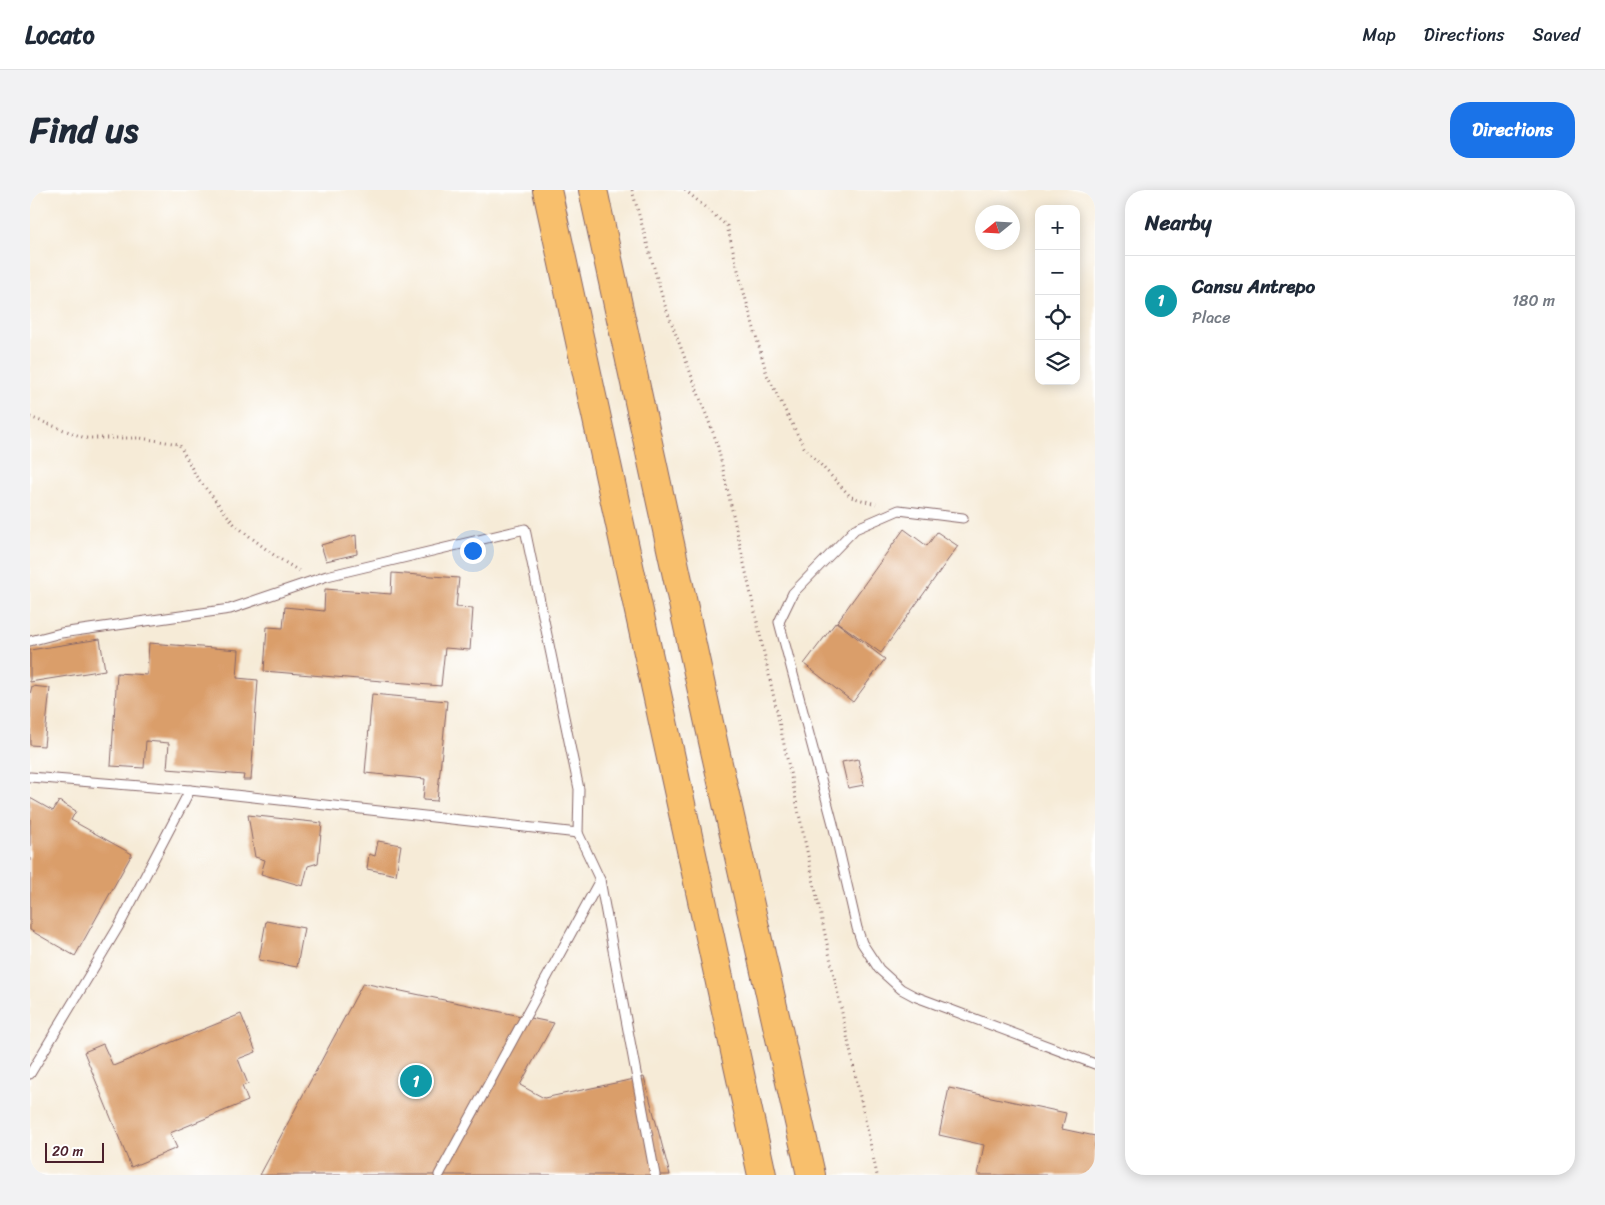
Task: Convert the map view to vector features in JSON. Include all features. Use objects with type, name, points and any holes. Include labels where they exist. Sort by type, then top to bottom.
[{"type":"highway","points":[[547,190],[762,1175]]},
{"type":"highway","points":[[593,190],[714,746],[811,1175]]},
{"type":"lane","points":[[963,518],[898,510],[855,529],[793,594],[779,622],[834,824],[857,928],[870,957],[884,974],[901,989],[927,1001],[1095,1064]]},
{"type":"lane","points":[[30,641],[61,634],[230,609],[327,576],[525,529],[579,789],[578,833],[600,880],[655,1175]]},
{"type":"lane","points":[[30,777],[190,790],[578,833]]},
{"type":"lane","points":[[30,1074],[120,924],[190,790]]},
{"type":"lane","points":[[438,1175],[600,880]]},
{"type":"path","points":[[632,190],[664,303],[716,443],[770,675],[877,1175]]},
{"type":"path","points":[[685,190],[727,226],[767,375],[804,447],[851,497],[898,510]]},
{"type":"path","points":[[30,417],[85,438],[140,438],[179,444],[196,476],[236,525],[275,556],[314,580]]},
{"type":"building","points":[[904,529],[927,546],[937,532],[958,546],[881,653],[837,622]]},
{"type":"building","points":[[356,535],[357,554],[326,561],[321,545]]},
{"type":"building","points":[[392,573],[459,578],[456,607],[473,608],[470,650],[445,648],[441,686],[264,671],[267,627],[283,628],[285,607],[324,611],[325,589],[391,594]]},
{"type":"building","points":[[836,622],[885,659],[853,702],[804,664]]},
{"type":"building","points":[[100,639],[105,670],[30,682],[30,650]]},
{"type":"building","points":[[149,643],[239,650],[237,678],[258,680],[251,780],[243,780],[244,775],[167,769],[169,743],[146,741],[144,768],[111,766],[117,673],[147,675]]},
{"type":"building","points":[[32,686],[50,688],[44,746],[30,745],[30,694]]},
{"type":"building","points":[[372,694],[447,701],[437,801],[423,800],[425,779],[365,773]]},
{"type":"building","points":[[858,759],[864,785],[848,788],[842,762]]},
{"type":"building","points":[[30,798],[53,811],[59,801],[76,811],[71,820],[132,854],[75,956],[30,930]]},
{"type":"building","points":[[248,815],[322,823],[318,863],[308,866],[303,886],[261,874],[265,860],[255,857]]},
{"type":"building","points":[[378,841],[401,845],[396,875],[367,869],[369,854],[375,856]]},
{"type":"building","points":[[266,921],[304,928],[297,967],[259,960]]},
{"type":"building","points":[[363,983],[554,1023],[520,1085],[544,1098],[644,1077],[670,1175],[260,1175]]},
{"type":"building","points":[[241,1014],[256,1052],[238,1059],[248,1084],[242,1086],[248,1101],[170,1133],[177,1148],[131,1167],[84,1052],[103,1044],[113,1066]]},
{"type":"building","points":[[949,1088],[1066,1113],[1062,1129],[1095,1136],[1095,1175],[978,1175],[984,1145],[939,1135]]},
{"type":"place","name":"Cansu Antrepo","points":[[416,1081]]}]
